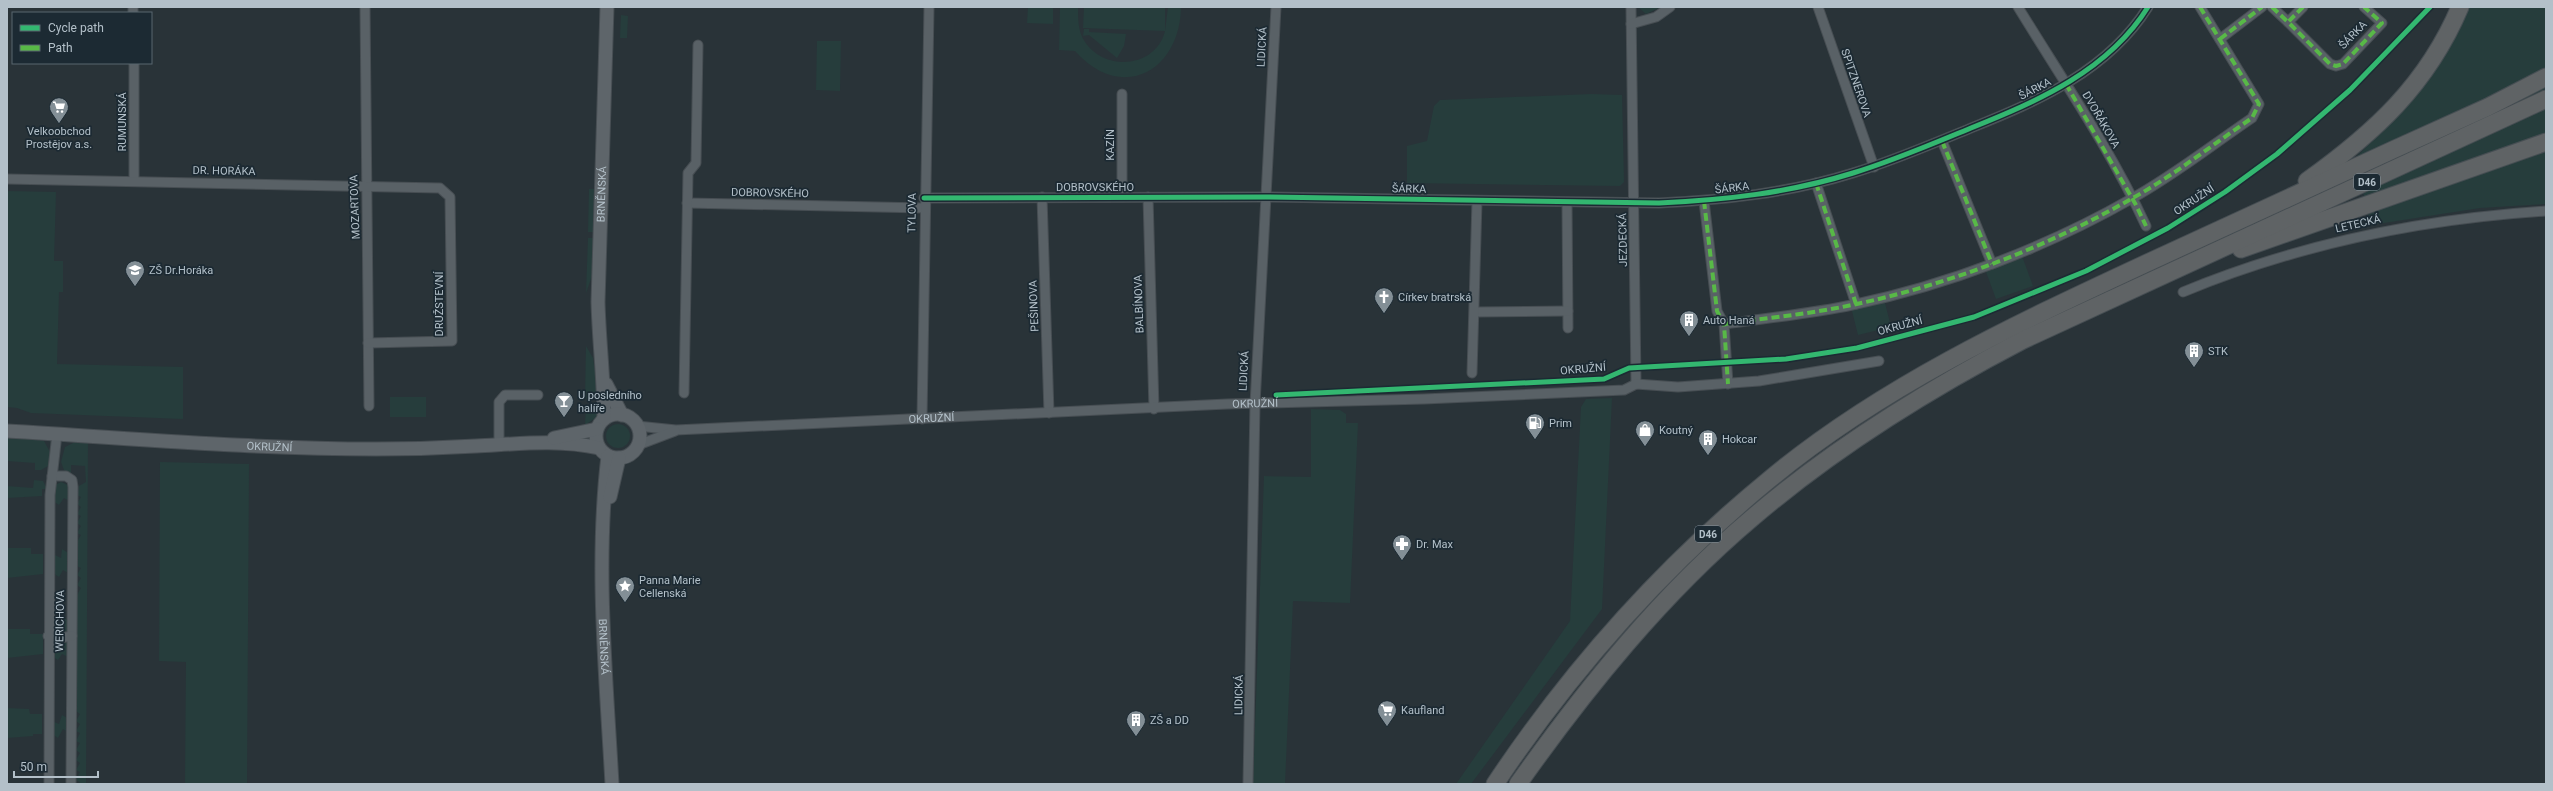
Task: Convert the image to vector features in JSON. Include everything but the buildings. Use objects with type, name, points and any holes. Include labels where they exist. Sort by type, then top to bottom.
[{"type":"highway","points":[[2258,212],[2328,166],[2378,125],[2425,72],[2453,24],[2460,7]]},
{"type":"highway","name":"D46","points":[[1495,784],[1575,675],[1624,618],[1683,558],[1771,477],[1846,422],[1977,345],[2258,212],[2488,107],[2546,77]]},
{"type":"highway","name":"D46","points":[[1518,784],[1588,689],[1682,585],[1752,518],[1858,437],[1951,378],[2023,340],[2546,99]]},
{"type":"highway","points":[[2187,264],[2256,245],[2546,142]]},
{"type":"main road","name":"BRNĚNSKÁ","points":[[601,424],[605,381],[599,347],[598,302],[606,7]]},
{"type":"main road","name":"BRNĚNSKÁ","points":[[605,381],[622,415]]},
{"type":"main road","points":[[613,415],[622,415],[631,419],[637,426],[639,435],[638,445],[630,454],[609,454],[596,439],[601,424],[613,415]]},
{"type":"main road","name":"OKRUŽNÍ","points":[[533,442],[601,424]]},
{"type":"main road","name":"OKRUŽNÍ","points":[[7,431],[191,442],[374,449],[499,445],[533,442],[580,444],[609,454]]},
{"type":"main road","name":"BRNĚNSKÁ","points":[[609,454],[604,509],[601,574],[612,784]]},
{"type":"street","name":"MOZARTOVA","points":[[364,7],[369,406]]},
{"type":"street","name":"TYLOVA","points":[[922,419],[924,198],[929,7]]},
{"type":"street","name":"LIDICKÁ","points":[[1248,784],[1255,404],[1276,7]]},
{"type":"street","name":"JEZDECKÁ","points":[[1631,7],[1636,384]]},
{"type":"street","points":[[1631,24],[1656,17],[1670,7]]},
{"type":"street","name":"SPITZNEROVA","points":[[1818,7],[1874,166]]},
{"type":"street","name":"DVOŘÁKOVA","points":[[2018,7],[2066,84],[2133,198],[2146,226]]},
{"type":"street","name":"ŠÁRKA","points":[[1266,196],[1567,203],[1634,203],[1704,201],[1740,197],[1816,183],[1874,166],[1942,141],[2039,99],[2066,84],[2100,61],[2117,45],[2148,7]]},
{"type":"street","points":[[1724,324],[1856,304],[1992,264],[2027,250],[2133,198],[2252,118],[2259,104],[2200,7]]},
{"type":"street","points":[[2220,39],[2262,7]]},
{"type":"street","name":"ŠÁRKA","points":[[2272,7],[2330,64],[2336,66],[2343,64],[2382,23],[2364,7]]},
{"type":"street","points":[[2288,22],[2303,7]]},
{"type":"street","points":[[684,393],[688,173],[696,163],[698,45]]},
{"type":"street","name":"RUMUNSKÁ","points":[[134,64],[134,181]]},
{"type":"street","name":"KAZÍN","points":[[1122,94],[1122,197]]},
{"type":"street","points":[[1942,141],[1992,264]]},
{"type":"street","name":"DR. HORÁKA","points":[[7,179],[440,188]]},
{"type":"street","points":[[1816,183],[1856,304]]},
{"type":"street","name":"DRUŽSTEVNÍ","points":[[368,342],[452,341],[450,197],[440,188]]},
{"type":"street","name":"DOBROVSKÉHO","points":[[924,198],[1266,196]]},
{"type":"street","name":"BALBÍNOVA","points":[[1148,197],[1154,409]]},
{"type":"street","name":"PEŠINOVA","points":[[1042,198],[1049,413]]},
{"type":"street","points":[[1472,373],[1475,312],[1477,201]]},
{"type":"street","points":[[1704,201],[1716,311],[1724,324],[1728,384]]},
{"type":"street","name":"DOBROVSKÉHO","points":[[688,203],[924,208]]},
{"type":"street","points":[[1567,203],[1568,328]]},
{"type":"street","name":"LETECKÁ","points":[[2183,292],[2294,252],[2365,234],[2438,220],[2546,211]]},
{"type":"street","points":[[1475,312],[1568,311]]},
{"type":"street","name":"OKRUŽNÍ","points":[[637,426],[676,430],[1255,404],[1624,390],[1636,384],[1678,388],[1759,381],[1879,361]]},
{"type":"street","points":[[499,445],[499,402],[501,398],[505,395],[538,395]]},
{"type":"street","name":"OKRUŽNÍ","points":[[638,445],[676,430]]},
{"type":"street","name":"WERICHOVA","points":[[49,784],[48,636],[52,476],[57,434]]},
{"type":"street","name":"WERICHOVA","points":[[52,476],[66,476],[73,483],[71,784]]},
{"type":"street","points":[[48,636],[60,638],[72,636]]},
{"type":"green space","points":[[1028,7],[1053,7],[1053,24],[1027,23]]},
{"type":"green space","points":[[1060,7],[1078,7],[1078,21],[1081,34],[1085,42],[1094,52],[1105,58],[1129,62],[1141,59],[1152,53],[1160,43],[1165,31],[1168,7],[1181,7],[1178,30],[1170,49],[1159,63],[1145,73],[1128,77],[1111,75],[1093,67],[1075,51],[1059,50]]},
{"type":"green space","points":[[1084,7],[1165,7],[1165,31],[1083,28]]},
{"type":"green space","points":[[1638,7],[1661,7],[1646,14]]},
{"type":"green space","points":[[2468,7],[2546,7],[2546,204],[2480,208],[2371,225],[2355,158],[2392,122],[2421,89]]},
{"type":"green space","points":[[621,15],[628,16],[627,38],[620,38]]},
{"type":"green space","points":[[1084,29],[1089,29],[1089,32],[1126,34],[1124,46],[1117,58],[1089,35],[1083,36]]},
{"type":"green space","points":[[817,41],[841,41],[840,91],[816,90]]},
{"type":"green space","points":[[1591,94],[1622,95],[1624,182],[1620,186],[1407,183],[1407,146],[1427,141],[1434,106],[1440,100]]},
{"type":"green space","points":[[589,189],[594,189],[593,232],[588,232]]},
{"type":"green space","points":[[7,191],[56,192],[54,261],[63,261],[63,292],[59,292],[57,364],[183,367],[183,419],[31,413],[17,408],[7,407]]},
{"type":"green space","points":[[588,238],[593,238],[592,276],[586,293]]},
{"type":"green space","points":[[2022,256],[2033,286],[1996,299],[1985,269]]},
{"type":"green space","points":[[1884,299],[1891,327],[1858,335],[1851,307]]},
{"type":"green space","points":[[586,346],[593,358],[599,398],[585,399]]},
{"type":"green space","points":[[390,397],[426,397],[426,417],[390,417]]},
{"type":"green space","points":[[1612,398],[1602,609],[1471,784],[1456,784],[1570,621],[1581,407],[1586,399]]},
{"type":"green space","points":[[600,404],[597,417],[585,425],[586,406]]},
{"type":"green space","points":[[1311,409],[1340,410],[1346,414],[1346,423],[1358,423],[1350,603],[1293,601],[1285,784],[1253,784],[1264,476],[1311,477]]},
{"type":"green space","points":[[618,424],[627,427],[630,436],[627,445],[618,448],[609,445],[606,436],[609,427]]},
{"type":"green space","points":[[7,436],[44,441],[50,452],[48,466],[41,470],[35,470],[35,463],[7,461]]},
{"type":"green space","points":[[77,441],[88,441],[86,784],[79,784],[80,782],[76,780],[80,772],[76,770],[80,763],[76,760],[80,753],[76,750],[80,743],[76,741],[80,733],[76,731],[80,724],[76,721],[80,714],[76,711],[77,595],[81,588],[77,585],[81,578],[77,575],[81,568],[77,566],[77,542],[81,535],[77,533],[81,526],[77,523],[81,516],[77,514],[81,507],[77,504],[81,497],[77,495],[79,486],[86,482],[85,466],[71,465],[71,473],[64,470],[61,462],[65,447]]},
{"type":"green space","points":[[160,462],[249,464],[247,784],[185,784],[186,662],[159,661]]},
{"type":"green space","points":[[34,480],[43,481],[47,489],[42,489],[42,496],[7,498],[7,486],[33,488]]},
{"type":"green space","points":[[61,482],[70,486],[71,502],[64,498],[59,505],[53,501],[55,485]]},
{"type":"green space","points":[[7,548],[31,548],[31,554],[43,554],[43,574],[7,578]]},
{"type":"green space","points":[[62,549],[70,554],[70,574],[63,570],[59,577],[53,573],[53,554],[61,558]]},
{"type":"green space","points":[[63,617],[69,621],[68,631],[58,633],[54,630],[53,623],[59,626]]},
{"type":"green space","points":[[7,629],[30,629],[30,634],[43,634],[43,654],[7,658]]},
{"type":"green space","points":[[53,642],[59,644],[70,642],[70,658],[62,654],[58,660],[53,657]]},
{"type":"green space","points":[[7,708],[29,709],[30,714],[42,714],[42,734],[7,738]]},
{"type":"green space","points":[[62,715],[69,719],[69,733],[63,729],[58,738],[52,734],[52,721],[59,724]]},
{"type":"marked path","points":[[1724,324],[1836,308],[1888,297],[1924,287],[2031,248],[2099,217],[2147,190],[2252,118],[2259,104],[2200,7]]},
{"type":"marked path","points":[[2220,39],[2262,7]]},
{"type":"marked path","points":[[2272,7],[2288,22]]},
{"type":"marked path","points":[[2303,7],[2288,22],[2330,64],[2336,66],[2343,64],[2382,23],[2364,7]]},
{"type":"marked path","points":[[2066,84],[2136,205],[2146,226]]},
{"type":"marked path","points":[[1942,141],[1992,264]]},
{"type":"marked path","points":[[1816,183],[1856,304]]},
{"type":"marked path","points":[[1704,201],[1717,311],[1724,324],[1728,384]]},
{"type":"cycle path","points":[[924,198],[1266,197],[1659,203],[1708,200],[1756,194],[1805,186],[1868,168],[1898,158],[2021,107],[2046,95],[2092,66],[2113,49],[2132,29],[2148,7]]},
{"type":"cycle path","points":[[1276,395],[1604,379],[1629,368],[1786,359],[1857,348],[1974,317],[2086,271],[2168,228],[2225,192],[2277,154],[2350,90],[2430,7]]},
{"type":"place","name":"Velkoobchod Prostějov a.s.","points":[[59,124]]},
{"type":"place","name":"ZŠ Dr.Horáka","points":[[135,287]]},
{"type":"place","name":"Církev bratrská","points":[[1384,314]]},
{"type":"place","name":"Auto Haná","points":[[1689,337]]},
{"type":"place","name":"STK","points":[[2194,368]]},
{"type":"place","name":"U posledního halíře","points":[[564,418]]},
{"type":"place","name":"Prim","points":[[1535,440]]},
{"type":"place","name":"Koutný","points":[[1645,447]]},
{"type":"place","name":"Hokcar","points":[[1708,456]]},
{"type":"place","name":"Dr. Max","points":[[1402,561]]},
{"type":"place","name":"Panna Marie Cellenská","points":[[625,603]]},
{"type":"place","name":"Kaufland","points":[[1387,727]]},
{"type":"place","name":"ZŠ a DD","points":[[1136,737]]}]
